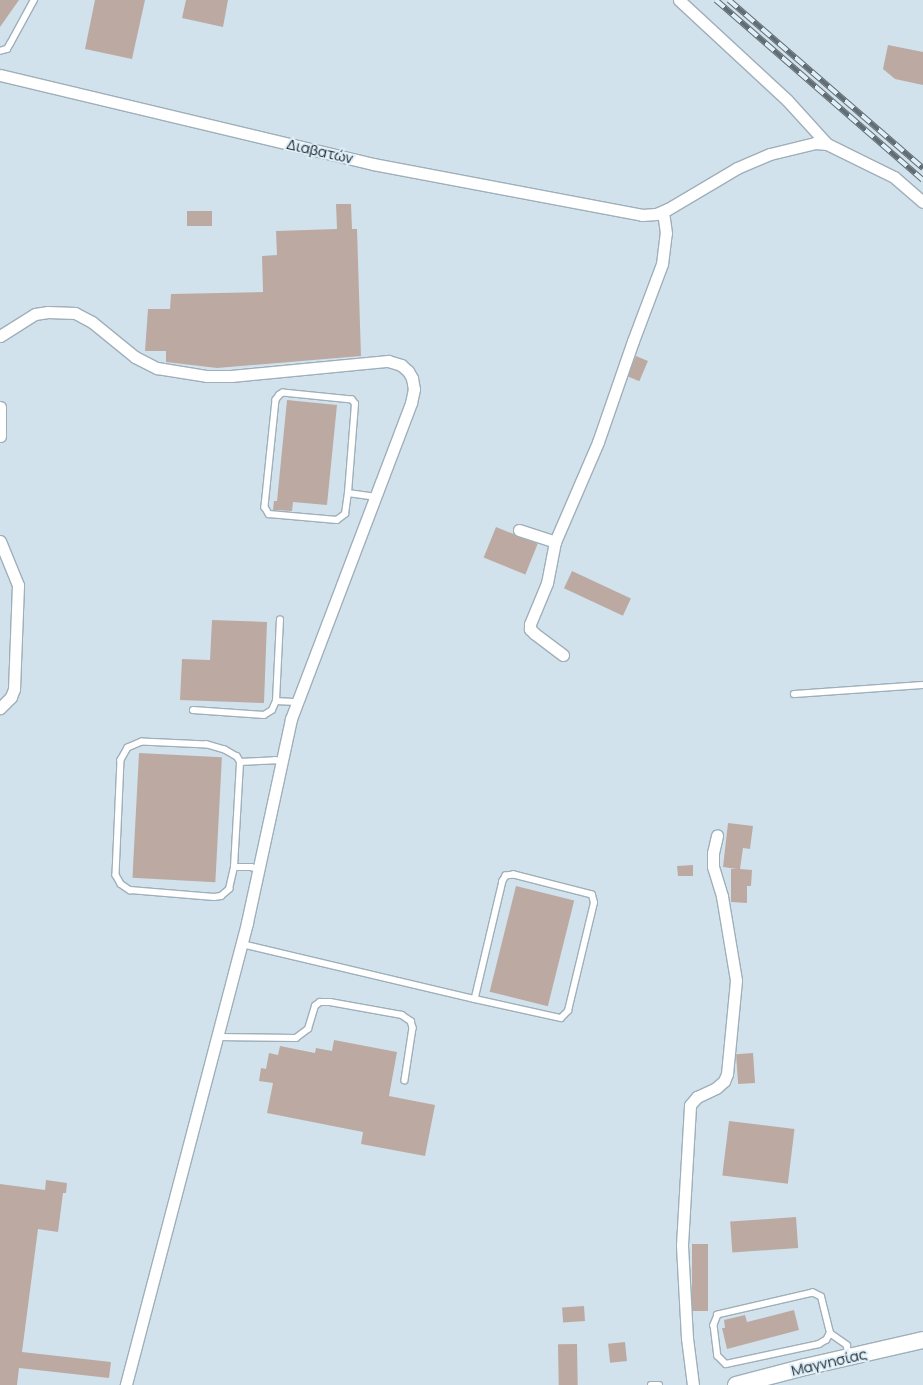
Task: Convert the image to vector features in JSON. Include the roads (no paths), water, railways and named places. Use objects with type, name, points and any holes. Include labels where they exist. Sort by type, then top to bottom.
[{"type":"street","points":[[679,0],[787,100],[827,144],[894,177],[923,202]]},
{"type":"street","name":"Διαβατών","points":[[0,74],[373,164],[642,215],[663,211]]},
{"type":"street","points":[[563,655],[530,629],[533,614],[547,583],[555,542],[598,442],[662,264],[666,233],[663,211],[737,168],[770,154],[804,144],[827,144]]},
{"type":"street","points":[[0,336],[35,314],[76,313],[92,322],[135,357],[157,368],[185,374],[231,376],[388,361],[401,365],[412,378],[411,403],[297,702],[242,944],[126,1385]]},
{"type":"street","points":[[0,407],[0,436]]},
{"type":"street","points":[[519,530],[555,542]]},
{"type":"street","points":[[0,541],[18,586],[14,689],[11,697],[0,708]]},
{"type":"street","points":[[693,1385],[687,1338],[682,1245],[690,1106],[697,1097],[716,1088],[724,1081],[727,1074],[736,980],[722,896],[713,866],[712,854],[717,835]]},
{"type":"street","name":"Μαγνησίας","points":[[736,1385],[923,1340]]},
{"type":"lane","points":[[0,51],[7,49],[34,0]]},
{"type":"lane","points":[[283,393],[352,400],[355,404],[348,493],[345,514],[340,519],[273,516],[267,512],[265,506],[276,400],[280,395],[283,393]]},
{"type":"lane","points":[[348,493],[375,497]]},
{"type":"lane","points":[[193,710],[264,715],[272,710],[276,701],[280,620]]},
{"type":"lane","points":[[794,694],[923,685]]},
{"type":"lane","points":[[276,701],[297,702]]},
{"type":"lane","points":[[142,742],[208,745],[233,754],[240,762],[234,867],[229,889],[221,896],[214,898],[130,890],[121,884],[116,875],[121,760],[128,748],[142,742]]},
{"type":"lane","points":[[240,762],[275,760],[282,762]]},
{"type":"lane","points":[[234,867],[259,869]]},
{"type":"lane","points":[[242,944],[475,999],[554,1017],[565,1015],[594,903],[592,895],[514,875],[506,876],[503,881],[475,999]]},
{"type":"lane","points":[[218,1037],[296,1038],[308,1028],[315,1006],[320,1002],[330,1002],[402,1015],[411,1021],[413,1028],[405,1080]]},
{"type":"lane","points":[[830,1333],[826,1340],[819,1344],[726,1364],[718,1356],[714,1326],[718,1316],[813,1293],[821,1297],[830,1333],[847,1345],[850,1357]]},
{"type":"lane","points":[[651,1385],[659,1385]]},
{"type":"railway","points":[[716,0],[923,180]]},
{"type":"railway","points":[[729,0],[923,168]]}]
